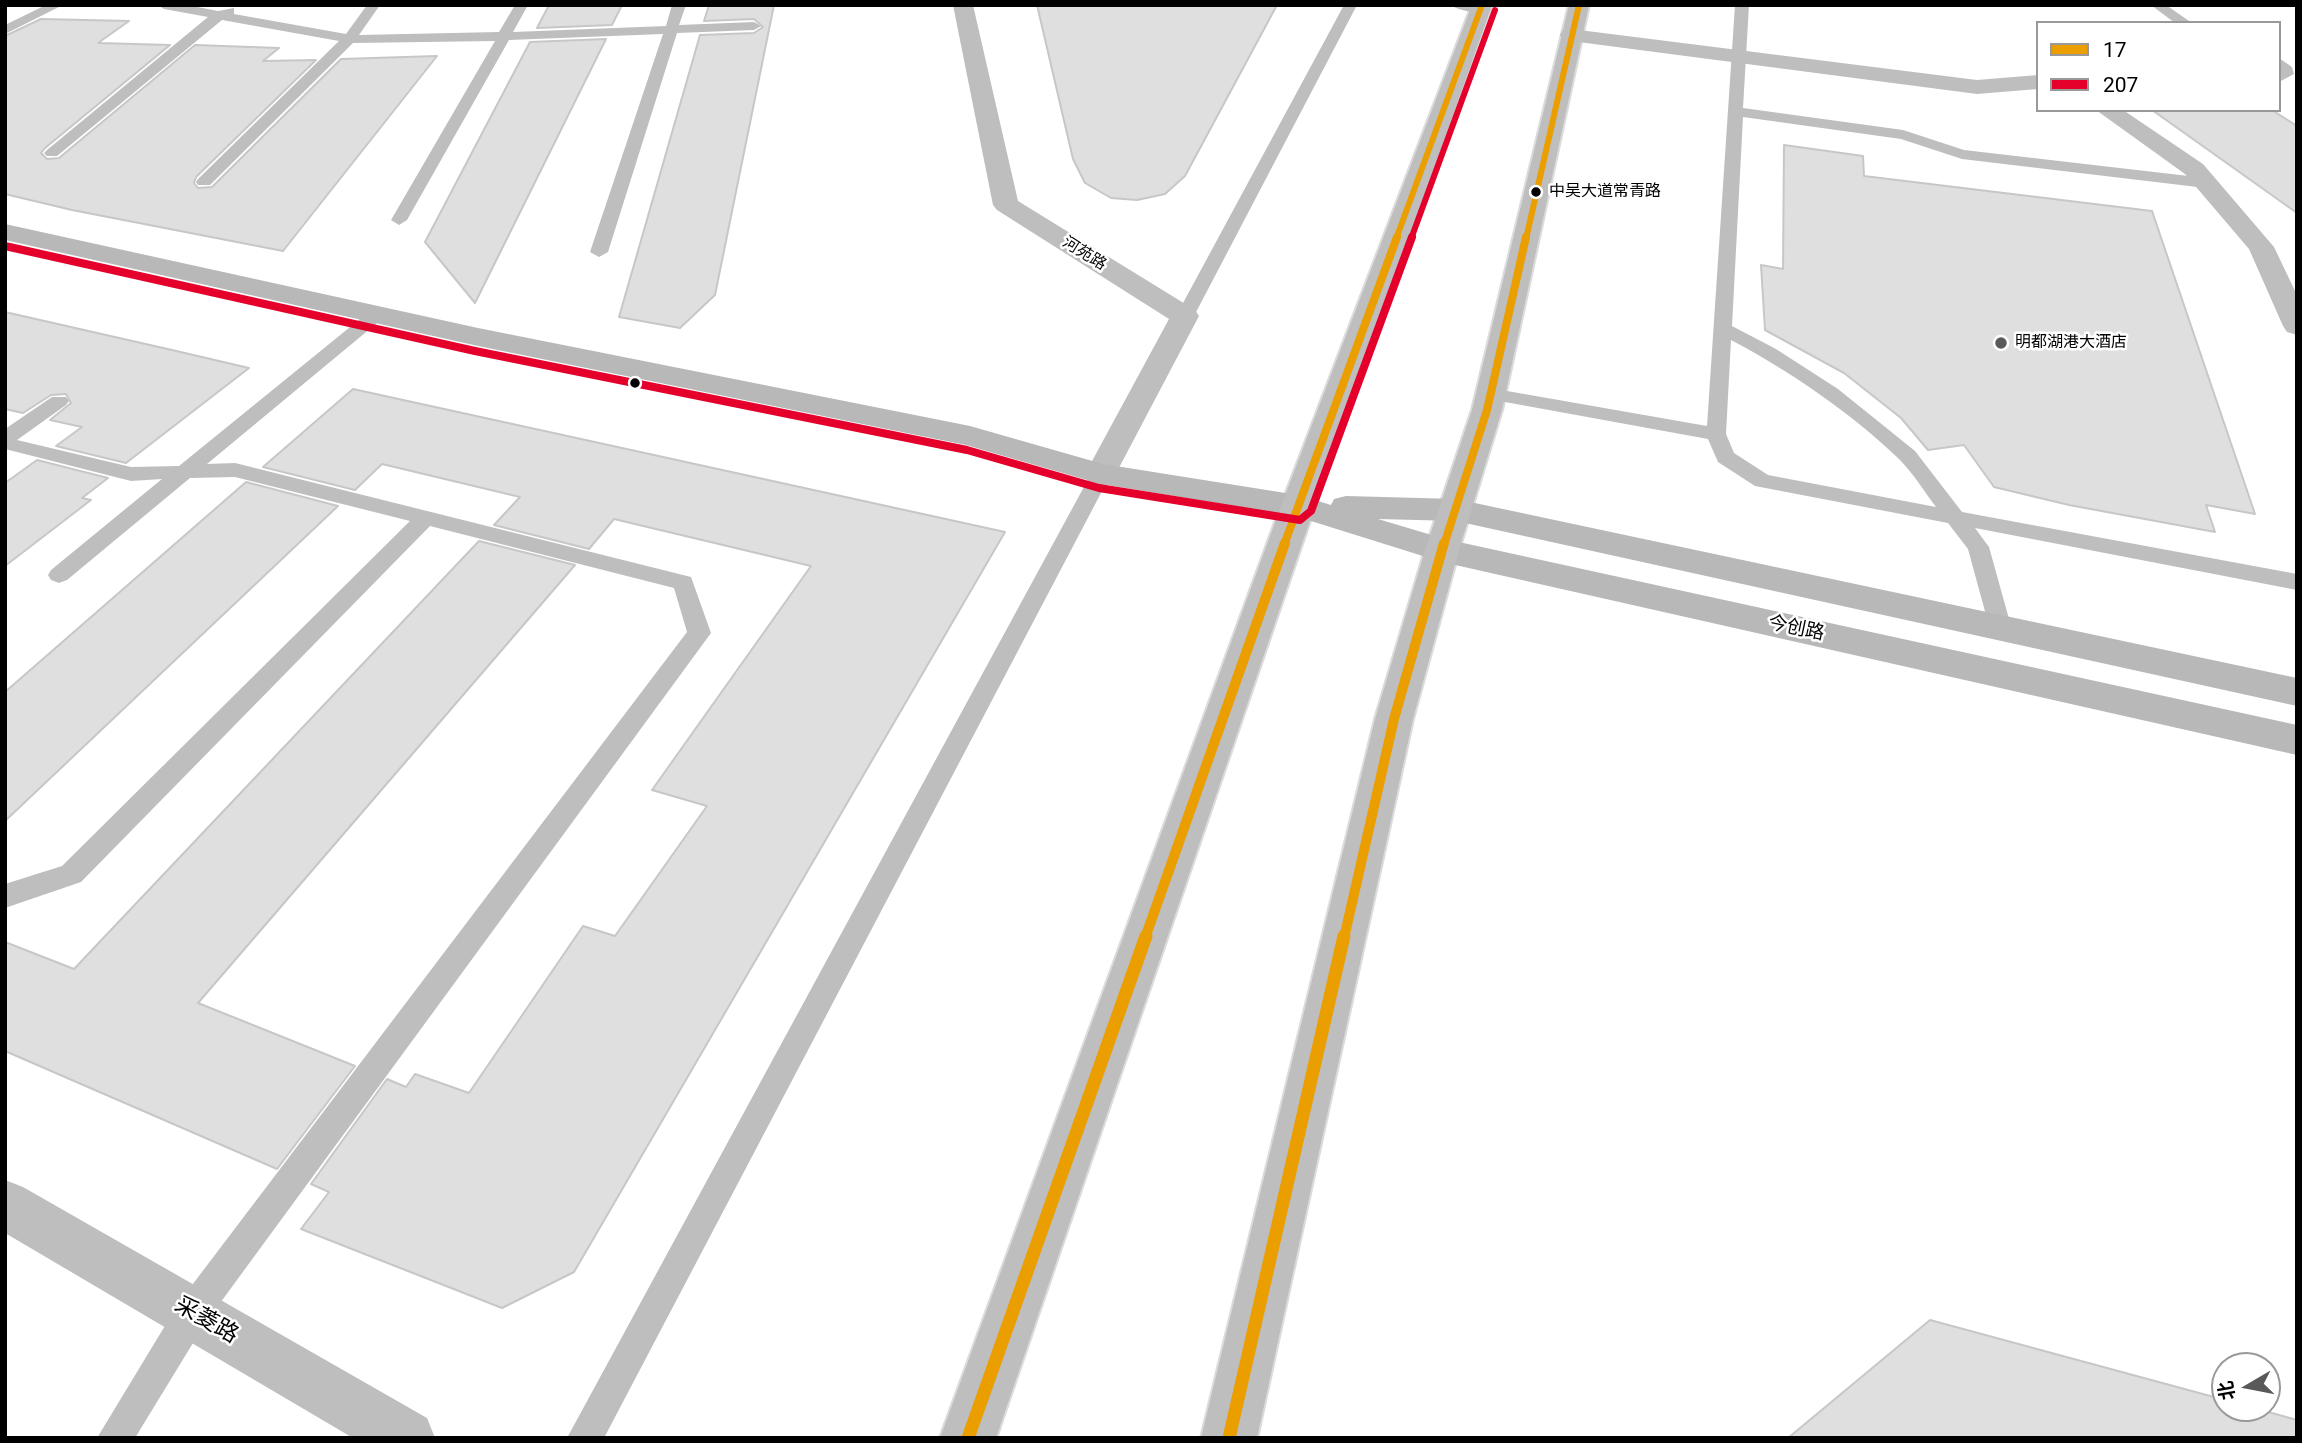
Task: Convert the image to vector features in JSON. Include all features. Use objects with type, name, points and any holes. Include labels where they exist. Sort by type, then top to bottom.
[{"type":"main road","name":"河苑路","points":[[963,5],[1006,205],[1185,316]]},
{"type":"main road","points":[[968,1438],[1473,6]]},
{"type":"main road","points":[[1229,1438],[1394,719],[1441,550],[1456,510],[1490,394],[1575,20],[1741,57],[1977,87],[2036,82]]},
{"type":"main road","points":[[2111,112],[2194,169],[2261,247],[2297,326]]},
{"type":"main road","name":"今创路","points":[[5,232],[377,314],[970,436],[1101,474],[1298,506],[1456,510],[2297,692]]},
{"type":"main road","points":[[1101,474],[1185,316]]},
{"type":"main road","name":"今创路","points":[[1298,506],[1441,550],[2297,740]]},
{"type":"main road","name":"采菱路","points":[[5,1205],[407,1438]]},
{"type":"lane","points":[[5,30],[57,5]]},
{"type":"lane","points":[[164,5],[349,39],[504,37],[754,26]]},
{"type":"lane","points":[[52,153],[219,15],[240,5]]},
{"type":"lane","points":[[204,182],[349,39],[374,5]]},
{"type":"lane","points":[[399,220],[522,5]]},
{"type":"lane","points":[[599,252],[680,5]]},
{"type":"lane","points":[[1185,316],[1352,5]]},
{"type":"lane","points":[[1742,5],[1741,57],[1716,433],[1725,457],[1762,481],[2297,582]]},
{"type":"lane","points":[[2157,5],[2182,21]]},
{"type":"lane","points":[[2281,64],[2287,70],[2282,83]]},
{"type":"lane","points":[[1737,112],[1903,135],[1962,154],[2206,183]]},
{"type":"lane","points":[[59,575],[377,314]]},
{"type":"lane","points":[[1723,329],[1769,353],[1831,393],[1908,456],[1978,547],[2000,626]]},
{"type":"lane","points":[[1490,394],[1716,433]]},
{"type":"lane","points":[[5,441],[59,401]]},
{"type":"lane","points":[[5,441],[131,474],[235,470],[683,583],[699,633],[192,1313],[115,1438]]},
{"type":"lane","points":[[585,1438],[1101,474]]},
{"type":"lane","points":[[5,896],[71,874],[426,518]]},
{"type":"building","points":[[549,5],[622,5],[612,25],[537,28]]},
{"type":"building","points":[[709,5],[774,5],[715,295],[680,328],[619,317],[700,35],[754,33],[763,27],[754,19],[704,21]]},
{"type":"building","points":[[1037,5],[1277,5],[1185,176],[1165,194],[1137,200],[1111,198],[1085,183],[1073,159]]},
{"type":"building","points":[[41,19],[129,21],[98,43],[170,45],[45,148],[41,153],[47,159],[59,158],[195,45],[279,48],[263,61],[316,60],[196,177],[194,183],[198,188],[212,187],[341,59],[437,56],[283,251],[72,210],[5,194],[5,36]]},
{"type":"building","points":[[606,39],[475,303],[425,242],[530,42]]},
{"type":"building","points":[[2155,112],[2275,112],[2297,126],[2297,213]]},
{"type":"building","name":"明都湖港大酒店","points":[[1784,145],[1863,156],[1864,176],[2152,211],[2255,514],[2206,505],[2215,532],[2069,505],[1994,487],[1964,445],[1928,450],[1901,418],[1844,373],[1765,330],[1761,265],[1783,269]]},
{"type":"building","points":[[5,312],[249,368],[126,463],[56,446],[82,427],[50,420],[71,403],[66,394],[51,395],[23,413],[5,409]]},
{"type":"building","points":[[353,389],[1005,532],[574,1272],[502,1308],[301,1229],[329,1192],[311,1184],[387,1079],[406,1087],[415,1074],[469,1093],[583,926],[615,936],[707,806],[652,790],[811,566],[614,519],[589,549],[494,525],[520,497],[382,464],[355,490],[263,467]]},
{"type":"building","points":[[37,460],[108,478],[82,498],[91,500],[5,566],[5,483]]},
{"type":"building","points":[[246,482],[338,506],[5,821],[5,692]]},
{"type":"building","points":[[479,541],[575,565],[198,1003],[355,1066],[277,1169],[5,1051],[5,942],[74,969]]},
{"type":"building","points":[[1930,1320],[2211,1396],[2211,1422],[2281,1422],[2281,1416],[2297,1420],[2297,1438],[1788,1438]]},
{"type":"transit line","name":"17","points":[[968,1438],[1298,506],[1482,5]]},
{"type":"transit line","name":"17","points":[[1229,1438],[1394,719],[1442,550],[1487,410],[1579,5]]},
{"type":"transit line","name":"207","points":[[5,246],[475,351],[967,450],[1099,488],[1300,520],[1311,511],[1495,10]]},
{"type":"place","name":"中吴大道常青路","points":[[1536,192]]},
{"type":"place","name":"明都湖港大酒店","points":[[2001,343]]}]
